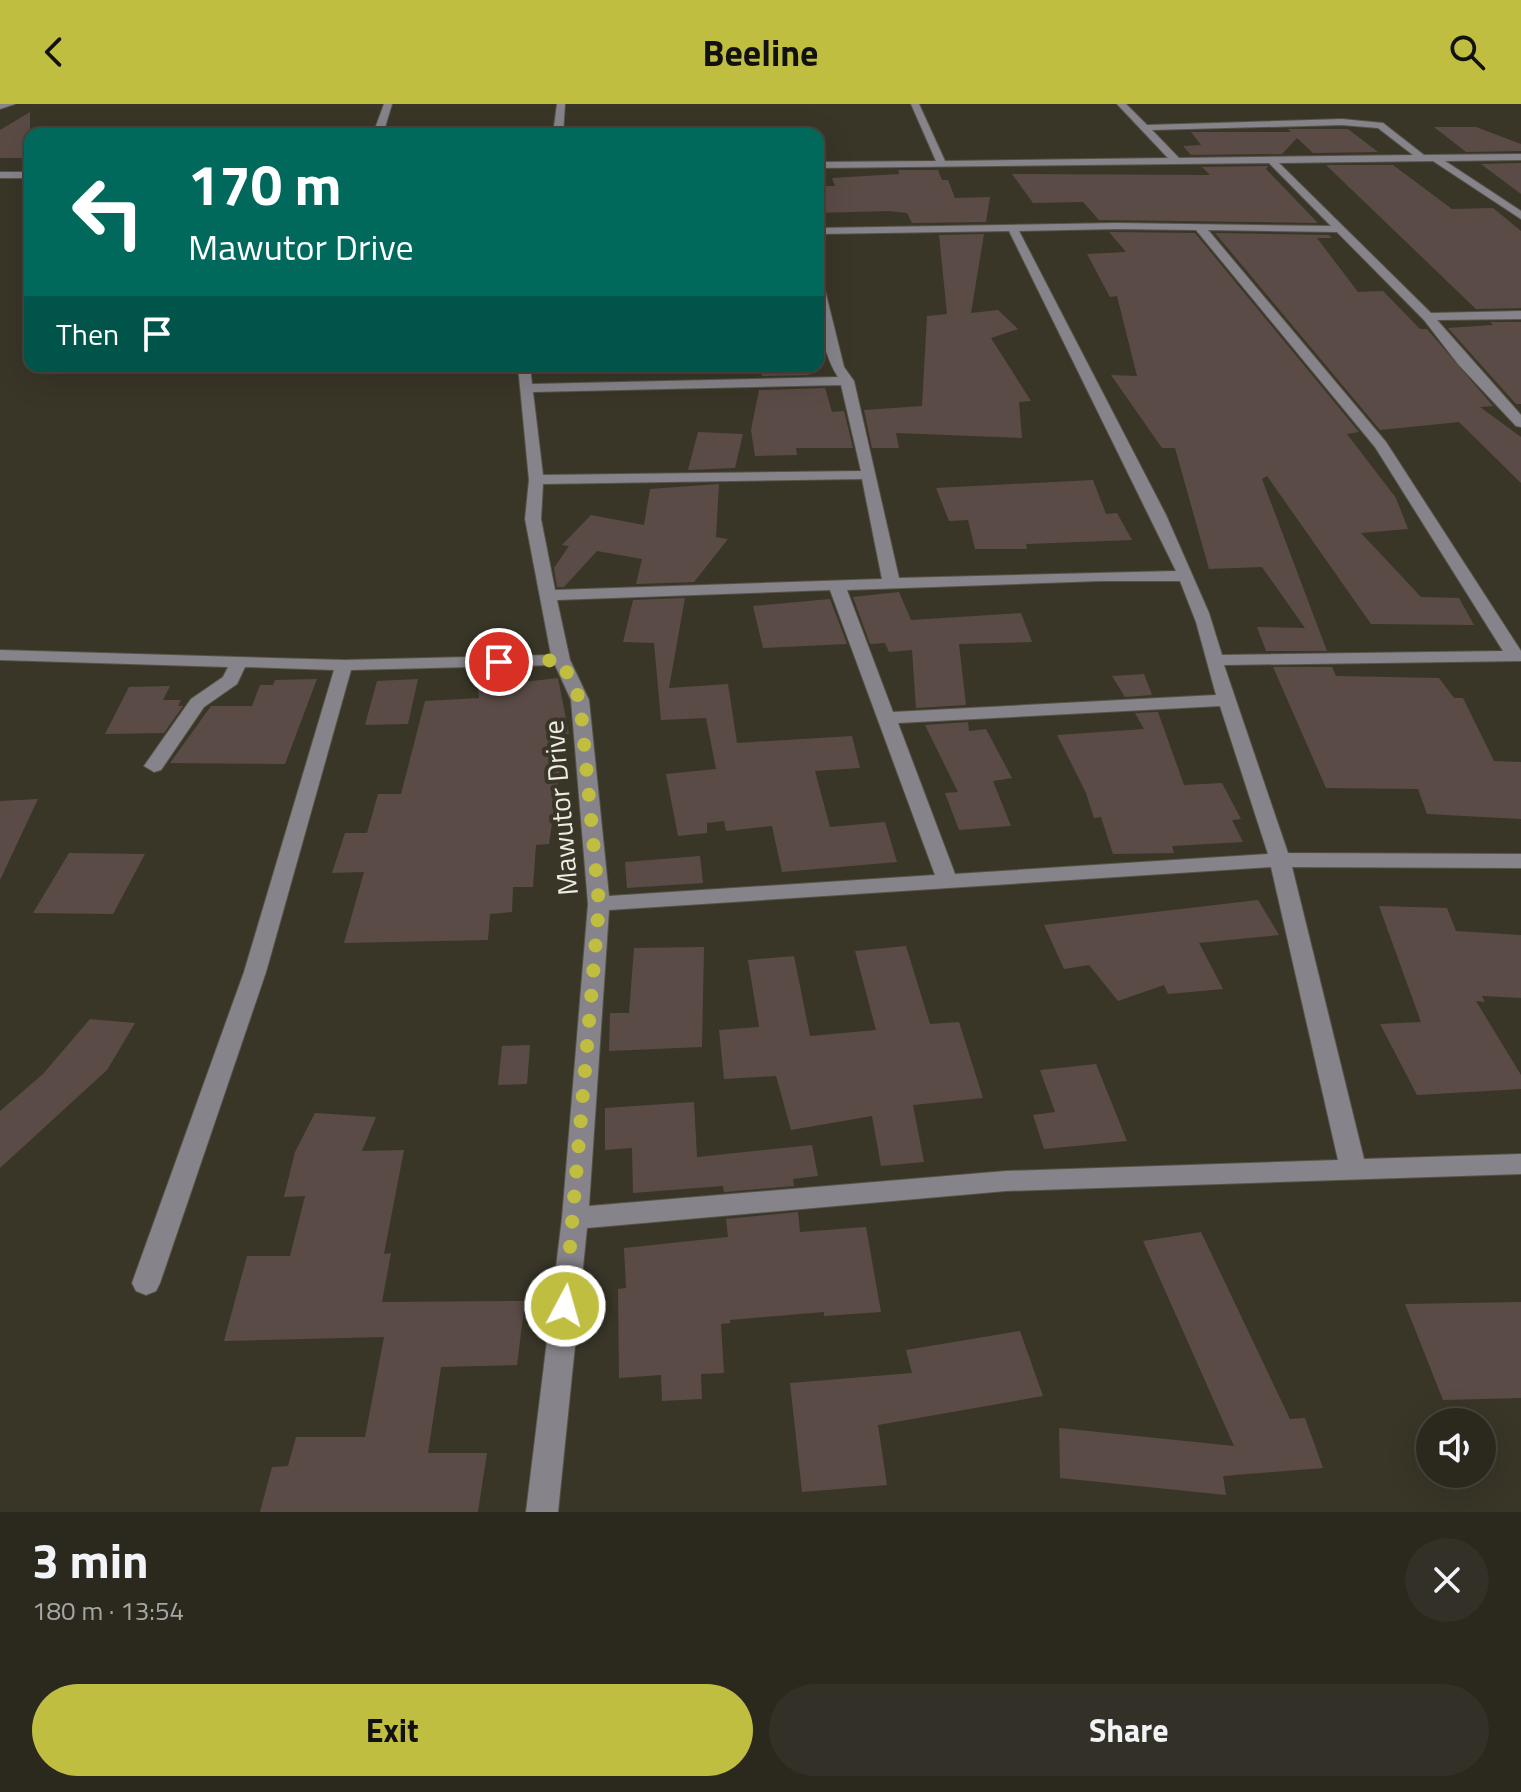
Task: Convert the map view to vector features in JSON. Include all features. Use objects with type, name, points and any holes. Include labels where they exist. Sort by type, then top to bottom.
[{"type":"street","points":[[0,106],[11,104]]},
{"type":"street","points":[[380,128],[388,104]]},
{"type":"street","points":[[559,128],[561,104]]},
{"type":"street","points":[[915,104],[942,164]]},
{"type":"street","points":[[1121,104],[1178,163]]},
{"type":"street","points":[[1144,128],[1342,122],[1380,125],[1422,158]]},
{"type":"street","points":[[824,165],[1521,157]]},
{"type":"street","points":[[1435,158],[1521,216]]},
{"type":"street","points":[[1273,162],[1428,317],[1463,361],[1521,423]]},
{"type":"street","points":[[0,175],[24,175]]},
{"type":"street","points":[[1200,228],[1381,445],[1518,656]]},
{"type":"street","points":[[1013,229],[1042,296],[1103,404],[1203,617],[1213,660],[1280,860],[1353,1167]]},
{"type":"street","points":[[824,231],[1340,229]]},
{"type":"street","points":[[824,315],[838,367],[847,381],[892,585]]},
{"type":"street","points":[[1428,317],[1521,315]]},
{"type":"street","name":"Mawutor Drive","points":[[525,372],[536,480],[533,519],[561,660],[580,700],[599,904],[575,1218],[542,1512]]},
{"type":"street","points":[[527,388],[847,381]]},
{"type":"street","points":[[536,480],[867,475]]},
{"type":"street","points":[[548,595],[1100,576],[1185,576]]},
{"type":"street","points":[[837,586],[947,880]]},
{"type":"street","points":[[0,655],[344,665],[561,660]]},
{"type":"street","points":[[1213,660],[1518,656]]},
{"type":"street","points":[[154,766],[197,703],[231,680],[239,662]]},
{"type":"street","points":[[146,1283],[255,972],[344,665]]},
{"type":"street","points":[[886,718],[1227,700]]},
{"type":"street","points":[[599,904],[1280,860],[1521,861]]},
{"type":"street","points":[[575,1218],[1006,1181],[1353,1167],[1521,1164]]},
{"type":"building","points":[[30,112],[30,128],[24,128],[24,158],[0,158],[0,130]]},
{"type":"building","points":[[1434,127],[1476,127],[1521,144],[1521,151],[1466,152]]},
{"type":"building","points":[[1288,129],[1348,129],[1378,152],[1313,153],[1297,138],[1282,154],[1191,155],[1183,146],[1201,145],[1191,132],[1291,132]]},
{"type":"building","points":[[1521,163],[1521,194],[1481,164]]},
{"type":"building","points":[[1326,165],[1393,165],[1452,209],[1493,208],[1521,231],[1521,308],[1476,309]]},
{"type":"building","points":[[1268,166],[1266,169],[1318,223],[1099,220],[1083,202],[1033,203],[1012,174],[1210,175],[1202,167]]},
{"type":"building","points":[[898,170],[938,170],[942,180],[948,180],[955,198],[990,197],[986,222],[912,223],[907,213],[888,211],[824,213],[824,186],[835,186],[832,178],[899,174]]},
{"type":"building","points":[[1109,232],[1195,233],[1359,432],[1347,434],[1396,498],[1408,529],[1361,533],[1421,597],[1459,598],[1474,625],[1371,624],[1267,476],[1262,479],[1327,651],[1266,651],[1257,627],[1305,628],[1262,567],[1209,569],[1175,448],[1162,448],[1111,375],[1137,376],[1117,296],[1110,297],[1087,254],[1126,252]]},
{"type":"building","points":[[1215,233],[1329,235],[1332,238],[1317,238],[1358,292],[1383,291],[1420,329],[1427,329],[1493,406],[1480,407],[1521,437],[1521,483],[1459,422],[1380,430]]},
{"type":"building","points":[[984,234],[971,313],[998,310],[1018,329],[991,338],[1031,401],[1019,402],[1022,438],[896,433],[899,448],[872,448],[864,410],[922,406],[927,316],[947,314],[939,235]]},
{"type":"building","points":[[1490,322],[1521,322],[1521,404],[1516,404],[1448,328],[1493,325]]},
{"type":"building","points":[[762,372],[811,375],[762,376]]},
{"type":"building","points":[[825,388],[832,412],[844,411],[853,448],[796,448],[797,455],[755,456],[751,430],[759,390]]},
{"type":"building","points":[[698,432],[743,434],[735,468],[688,470]]},
{"type":"building","points":[[1093,480],[1106,514],[1117,513],[1132,540],[1026,544],[1027,549],[975,549],[968,520],[949,521],[936,488]]},
{"type":"building","points":[[719,484],[716,537],[728,539],[694,582],[636,584],[642,559],[597,551],[564,587],[557,587],[554,568],[569,546],[562,545],[591,515],[644,525],[650,489]]},
{"type":"building","points":[[899,592],[911,620],[1021,613],[1032,642],[959,644],[966,705],[916,708],[912,650],[889,652],[885,643],[870,644],[853,597]]},
{"type":"building","points":[[685,598],[669,688],[728,684],[737,743],[852,736],[860,768],[815,771],[830,827],[885,822],[897,862],[782,872],[772,826],[726,831],[724,821],[707,823],[707,833],[678,836],[666,774],[716,769],[706,718],[661,720],[654,643],[623,642],[633,600]]},
{"type":"building","points":[[830,599],[847,644],[763,648],[753,606]]},
{"type":"building","points":[[1273,667],[1332,667],[1336,676],[1439,678],[1454,698],[1463,698],[1494,761],[1521,762],[1521,819],[1427,814],[1418,789],[1326,788]]},
{"type":"building","points":[[1144,674],[1152,695],[1125,697],[1112,676]]},
{"type":"building","points":[[558,678],[569,734],[565,734],[549,844],[536,845],[533,887],[513,887],[512,912],[490,914],[488,940],[344,943],[364,872],[332,873],[345,833],[367,833],[378,794],[401,794],[425,701],[479,698],[478,687]]},
{"type":"building","points":[[317,679],[285,764],[170,763],[211,706],[252,706],[260,685],[273,685],[275,680]]},
{"type":"building","points":[[418,679],[408,724],[365,725],[377,681]]},
{"type":"building","points":[[170,686],[163,700],[181,700],[178,706],[183,706],[164,733],[105,734],[129,687]]},
{"type":"building","points":[[1158,712],[1184,785],[1222,783],[1241,819],[1232,820],[1243,842],[1172,846],[1174,853],[1113,854],[1101,817],[1094,818],[1086,793],[1057,735],[1144,729],[1135,713]]},
{"type":"building","points":[[968,722],[969,731],[986,729],[1012,778],[993,781],[1011,826],[959,830],[945,793],[958,792],[925,725]]},
{"type":"building","points":[[38,799],[0,880],[0,801]]},
{"type":"building","points":[[69,853],[145,854],[113,914],[33,913]]},
{"type":"building","points":[[700,856],[703,883],[627,888],[625,862]]},
{"type":"building","points":[[1258,900],[1279,935],[1199,943],[1223,989],[1168,994],[1164,985],[1118,1001],[1089,965],[1064,969],[1044,925]]},
{"type":"building","points":[[1379,906],[1447,908],[1456,931],[1521,935],[1521,998],[1482,996],[1485,1002],[1476,1001],[1521,1075],[1521,1089],[1417,1095],[1380,1024],[1421,1022]]},
{"type":"building","points":[[906,946],[930,1024],[959,1022],[983,1098],[913,1105],[924,1162],[881,1166],[872,1116],[791,1130],[776,1076],[724,1079],[719,1030],[759,1027],[748,960],[794,956],[810,1036],[876,1030],[855,951]]},
{"type":"building","points":[[704,947],[702,1047],[609,1051],[610,1013],[629,1013],[634,948]]},
{"type":"building","points":[[90,1019],[135,1023],[107,1070],[0,1168],[0,1111],[43,1074]]},
{"type":"building","points":[[530,1045],[527,1084],[498,1085],[502,1046]]},
{"type":"building","points":[[1096,1064],[1127,1141],[1044,1149],[1033,1115],[1055,1112],[1040,1070]]},
{"type":"building","points":[[694,1102],[697,1157],[812,1145],[818,1176],[793,1179],[794,1186],[724,1192],[723,1186],[633,1193],[632,1148],[605,1150],[605,1108]]},
{"type":"building","points":[[315,1113],[376,1117],[362,1151],[404,1150],[384,1254],[391,1253],[382,1302],[525,1301],[517,1365],[441,1367],[428,1453],[487,1453],[478,1512],[260,1512],[272,1467],[288,1466],[296,1437],[365,1437],[384,1337],[224,1341],[247,1256],[290,1256],[305,1196],[284,1197],[295,1152]]},
{"type":"building","points":[[798,1212],[800,1232],[866,1227],[881,1312],[824,1316],[824,1312],[730,1320],[730,1323],[721,1324],[724,1373],[701,1374],[702,1399],[662,1401],[661,1375],[619,1378],[618,1289],[626,1288],[624,1248],[728,1237],[726,1219]]},
{"type":"building","points":[[1201,1232],[1290,1419],[1305,1418],[1323,1468],[1223,1476],[1226,1495],[1060,1478],[1059,1428],[1234,1446],[1143,1241]]},
{"type":"building","points":[[1521,1302],[1521,1398],[1443,1400],[1405,1304]]},
{"type":"building","points":[[1020,1331],[1043,1396],[878,1425],[887,1485],[802,1492],[790,1383],[912,1373],[906,1350]]},
{"type":"route","points":[[499,662],[561,660],[580,700],[588,773],[599,904],[575,1218],[565,1306]]}]
